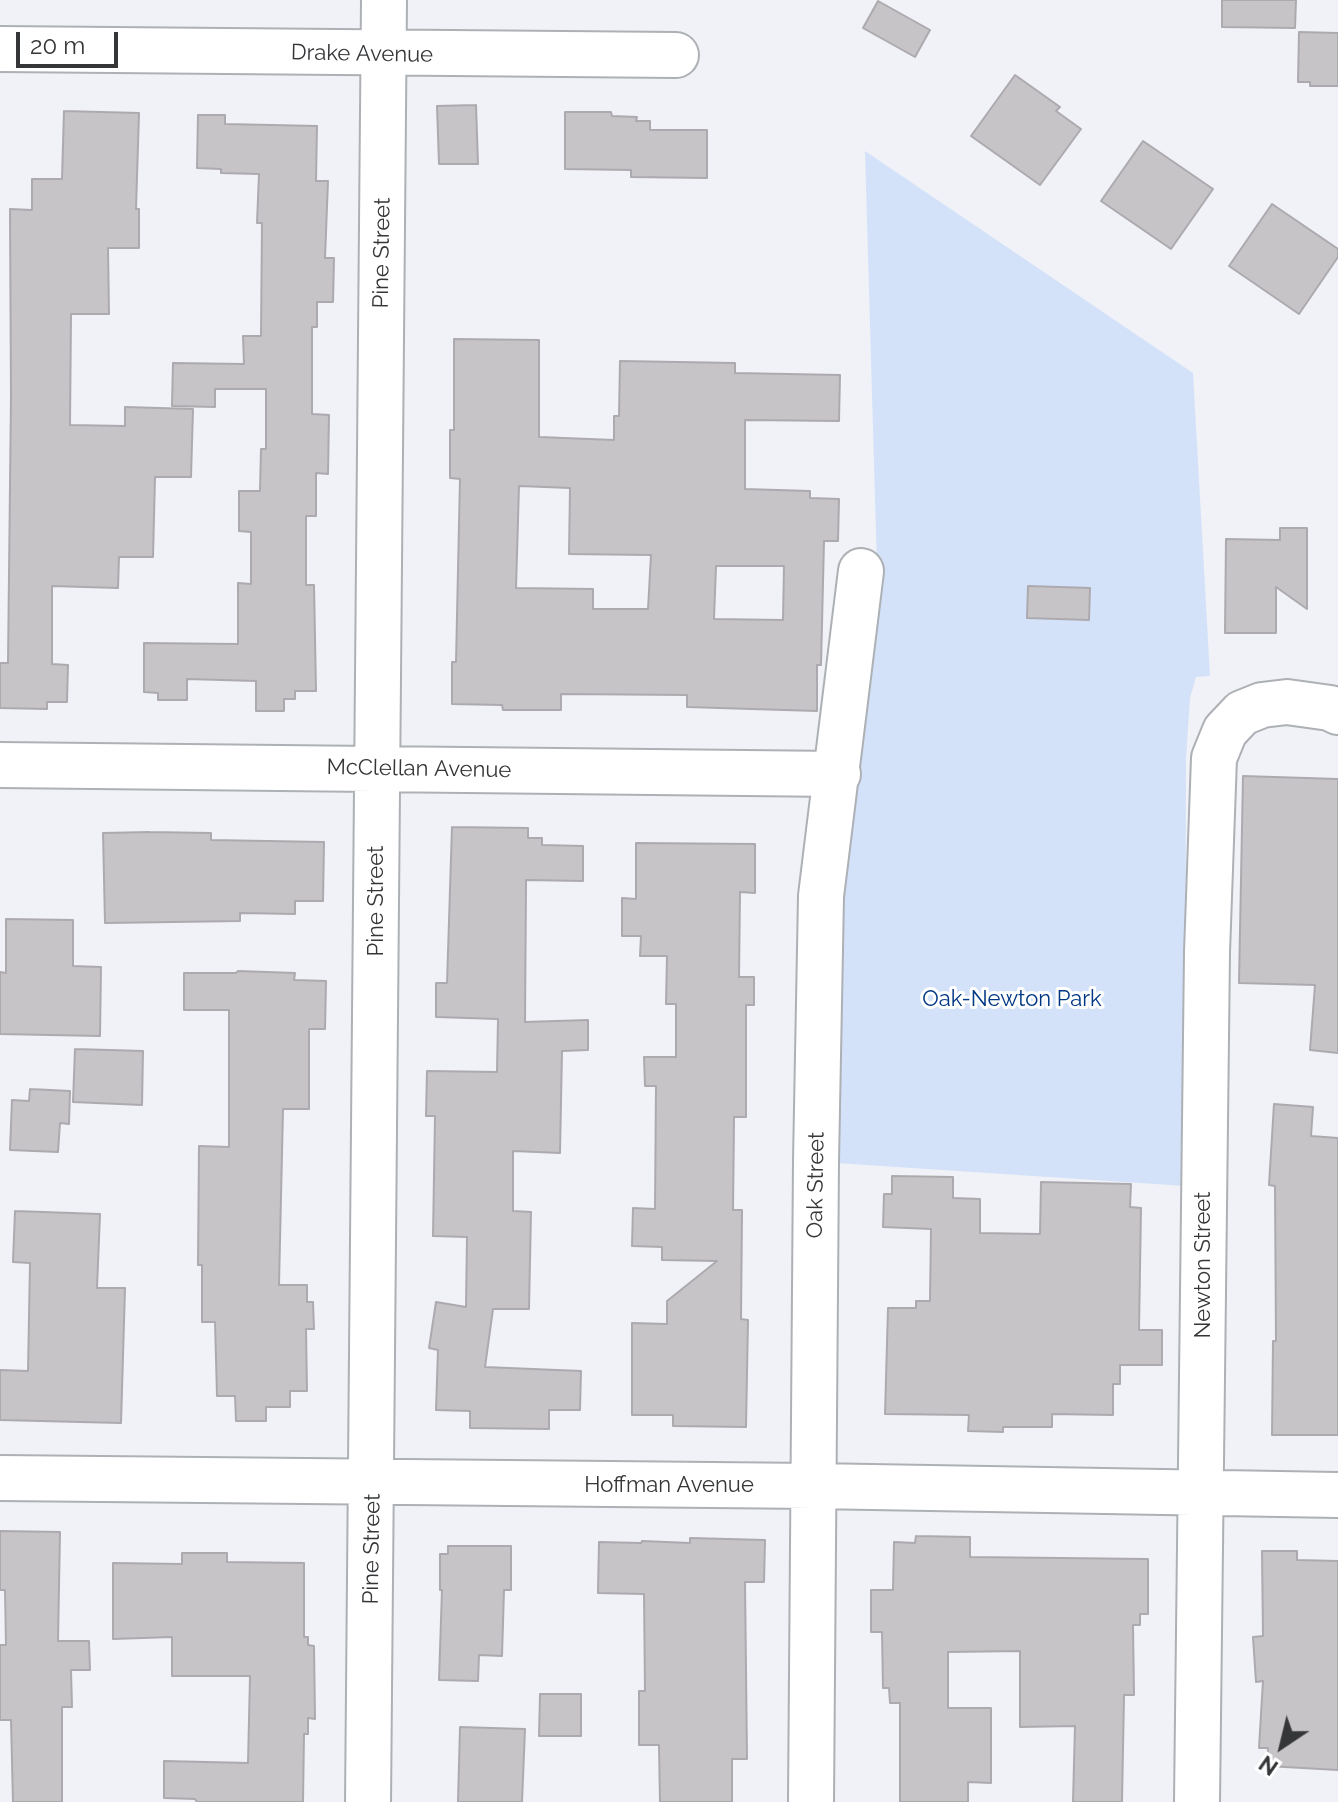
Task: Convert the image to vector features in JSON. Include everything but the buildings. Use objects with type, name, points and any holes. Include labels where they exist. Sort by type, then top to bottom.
[{"type":"street","name":"Pine Street","points":[[368,1802],[384,0]]},
{"type":"street","name":"Drake Avenue","points":[[0,49],[676,55]]},
{"type":"street","name":"Oak Street","points":[[811,1802],[821,896],[861,571]]},
{"type":"street","name":"Newton Street","points":[[1197,1802],[1207,952],[1214,758],[1225,731],[1242,713],[1262,705],[1287,702],[1338,712]]},
{"type":"street","name":"McClellan Avenue","points":[[0,765],[838,774]]},
{"type":"street","name":"Hoffman Avenue","points":[[0,1478],[1338,1495]]},
{"type":"green space","name":"Oak-Newton Park","points":[[865,151],[1193,373],[1210,676],[1196,677],[1190,698],[1186,758],[1185,1186],[836,1163],[839,902],[877,568]]}]
